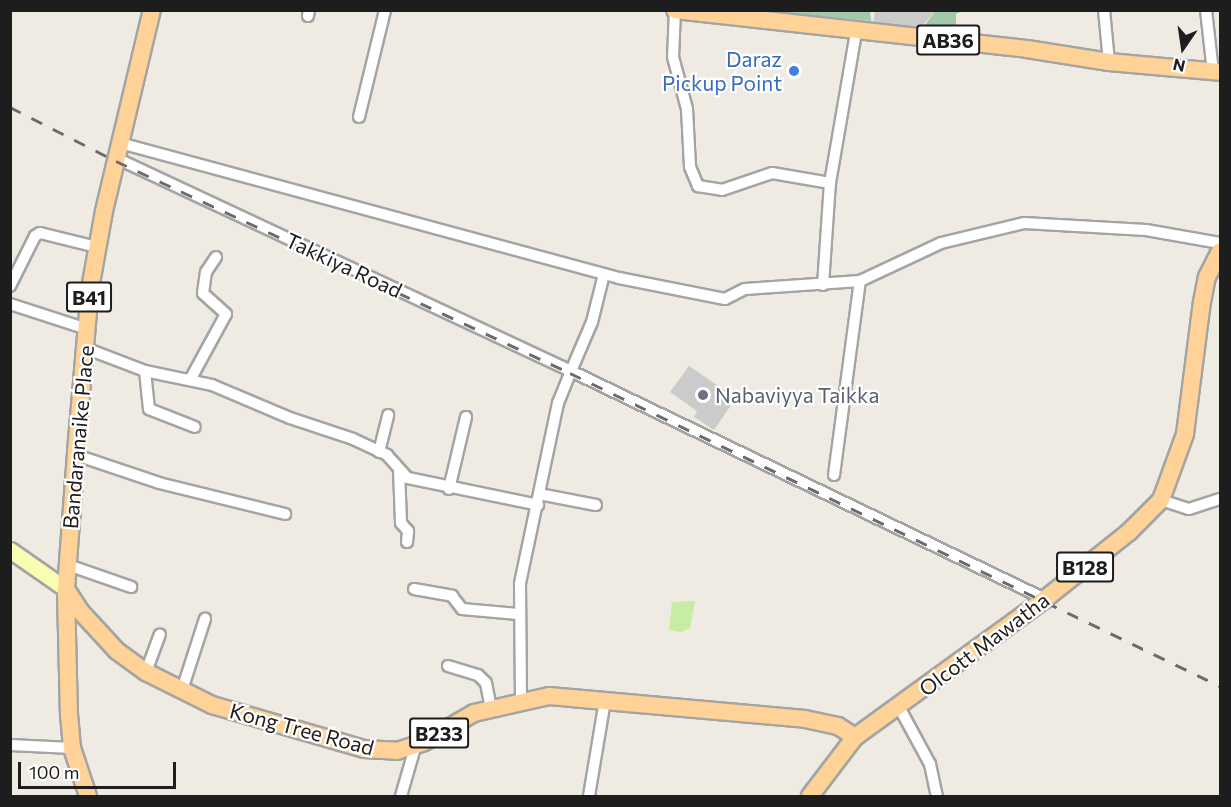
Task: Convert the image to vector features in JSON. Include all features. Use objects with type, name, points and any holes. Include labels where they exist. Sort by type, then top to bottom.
[{"type":"main road","name":"Bandaranaike Place","points":[[88,796],[72,748],[66,590],[76,456],[87,329],[98,247],[118,151],[152,10]]},
{"type":"main road","name":"AB36","points":[[675,10],[856,32],[1027,49],[1109,62],[1217,72]]},
{"type":"main road","name":"Olcott Mawatha","points":[[810,796],[855,736],[899,707],[1045,599],[1129,532],[1161,500],[1185,434],[1202,302],[1208,277],[1221,251]]},
{"type":"main road","points":[[10,550],[66,590]]},
{"type":"main road","name":"Kong Tree Road","points":[[66,590],[81,612],[117,651],[146,672],[242,715],[364,749],[397,751],[492,708],[549,696],[805,719],[838,726],[855,736]]},
{"type":"street","points":[[359,117],[385,10]]},
{"type":"street","points":[[675,10],[673,57],[687,109],[690,167],[698,186],[722,190],[772,173],[830,183]]},
{"type":"street","points":[[1104,10],[1109,62]]},
{"type":"street","points":[[1206,10],[1217,72]]},
{"type":"street","points":[[823,285],[830,183],[856,32]]},
{"type":"street","points":[[118,151],[604,274],[725,300],[745,289],[860,281],[941,243],[1024,224],[1146,230],[1221,243]]},
{"type":"street","name":"Takkiya Road","points":[[118,151],[1045,599]]},
{"type":"street","points":[[10,286],[35,236],[40,233],[98,247]]},
{"type":"street","points":[[190,380],[226,314],[203,294],[206,272],[216,257]]},
{"type":"street","points":[[521,701],[518,614],[520,584],[558,403],[592,321],[604,274]]},
{"type":"street","points":[[834,475],[860,281]]},
{"type":"street","points":[[10,304],[87,329]]},
{"type":"street","points":[[85,348],[145,371],[190,380],[262,403],[291,418],[353,439],[379,452],[408,478],[449,489],[596,505]]},
{"type":"street","points":[[145,371],[149,409],[195,427]]},
{"type":"street","points":[[379,452],[388,415]]},
{"type":"street","points":[[449,489],[465,417]]},
{"type":"street","points":[[76,456],[159,483],[285,514]]},
{"type":"street","points":[[399,470],[401,523],[408,531],[407,542]]},
{"type":"street","points":[[1161,500],[1189,508],[1221,499]]},
{"type":"street","points":[[68,565],[131,586]]},
{"type":"street","points":[[414,589],[452,596],[462,609],[518,614]]},
{"type":"street","points":[[182,690],[205,619]]},
{"type":"street","points":[[146,672],[160,634]]},
{"type":"street","points":[[448,666],[478,675],[486,683],[492,708]]},
{"type":"street","points":[[589,796],[605,700]]},
{"type":"street","points":[[899,707],[930,764],[937,796]]},
{"type":"street","points":[[401,796],[416,744]]},
{"type":"street","points":[[10,745],[72,748]]},
{"type":"shaded area","points":[[932,10],[934,12],[915,35],[872,30],[875,11]]},
{"type":"shaded area","name":"Nabaviyya Taikka","points":[[689,366],[736,398],[714,430],[694,417],[697,411],[670,392]]},
{"type":"green space","points":[[765,11],[870,11],[871,21]]},
{"type":"green space","points":[[935,11],[962,11],[956,14],[956,28],[925,25]]},
{"type":"green space","points":[[695,601],[690,628],[681,632],[669,630],[672,602]]},
{"type":"railway","points":[[10,107],[116,161],[570,373],[1220,686]]},
{"type":"place","name":"Daraz Pickup Point","points":[[794,71]]},
{"type":"place","name":"Nabaviyya Taikka","points":[[703,395]]}]
